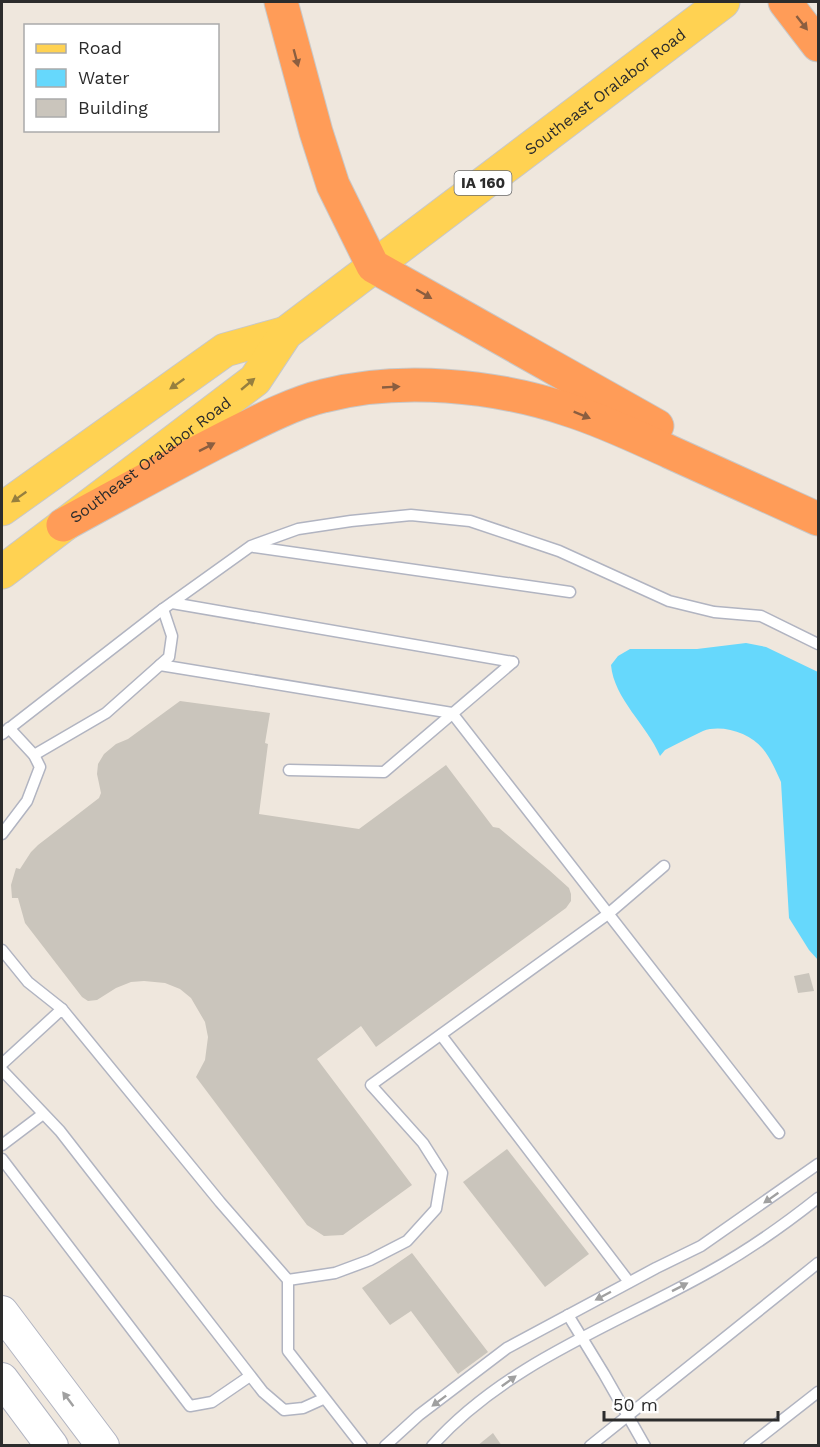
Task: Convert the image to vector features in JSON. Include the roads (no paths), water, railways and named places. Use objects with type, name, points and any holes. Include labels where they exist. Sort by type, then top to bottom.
[{"type":"highway","points":[[281,2],[316,132],[333,185],[373,266],[819,518]]},
{"type":"highway","points":[[785,2],[819,45]]},
{"type":"highway","points":[[63,525],[260,420],[322,396],[372,388],[422,386],[472,389],[512,395],[570,410],[626,432],[819,518]]},
{"type":"main road","name":"Southeast Oralabor Road","points":[[2,572],[255,380],[286,333],[723,2]]},
{"type":"main road","name":"Southeast Oralabor Road","points":[[2,509],[225,350],[286,333]]},
{"type":"main road","points":[[2,1312],[104,1446]]},
{"type":"main road","points":[[2,1379],[52,1446]]},
{"type":"lane","points":[[2,834],[27,801],[40,767],[34,755],[5,731],[167,606],[251,546],[298,529],[351,520],[411,514],[470,520],[559,551],[669,601],[714,612],[761,616],[819,644]]},
{"type":"lane","points":[[251,546],[570,592]]},
{"type":"lane","points":[[34,755],[106,714],[170,657],[172,636],[167,606]]},
{"type":"lane","points":[[167,606],[513,662],[384,771],[289,770]]},
{"type":"lane","points":[[160,664],[452,713],[779,1133]]},
{"type":"lane","points":[[288,1280],[335,1273],[370,1260],[407,1241],[436,1209],[442,1173],[423,1143],[371,1086],[608,914],[664,866]]},
{"type":"lane","points":[[2,950],[28,982],[62,1009],[220,1202],[288,1280],[288,1351],[323,1399],[362,1446]]},
{"type":"lane","points":[[2,1064],[62,1009]]},
{"type":"lane","points":[[441,1035],[629,1282]]},
{"type":"lane","points":[[2,1070],[60,1131],[263,1392],[284,1410],[303,1408],[323,1399]]},
{"type":"lane","points":[[2,1145],[44,1114]]},
{"type":"lane","points":[[2,1159],[190,1406],[212,1402],[250,1376]]},
{"type":"lane","points":[[385,1446],[419,1415],[507,1348],[701,1246],[819,1164]]},
{"type":"lane","points":[[432,1446],[476,1405],[536,1362],[710,1272],[787,1223],[819,1198]]},
{"type":"lane","points":[[590,1446],[627,1414],[819,1263]]},
{"type":"lane","points":[[568,1315],[645,1446]]},
{"type":"lane","points":[[748,1446],[819,1392]]},
{"type":"water","points":[[746,643],[766,647],[818,672],[818,960],[789,918],[781,782],[766,753],[751,738],[743,734],[727,729],[711,729],[665,750],[660,756],[624,701],[613,677],[611,665],[618,656],[630,649],[697,649]]}]
